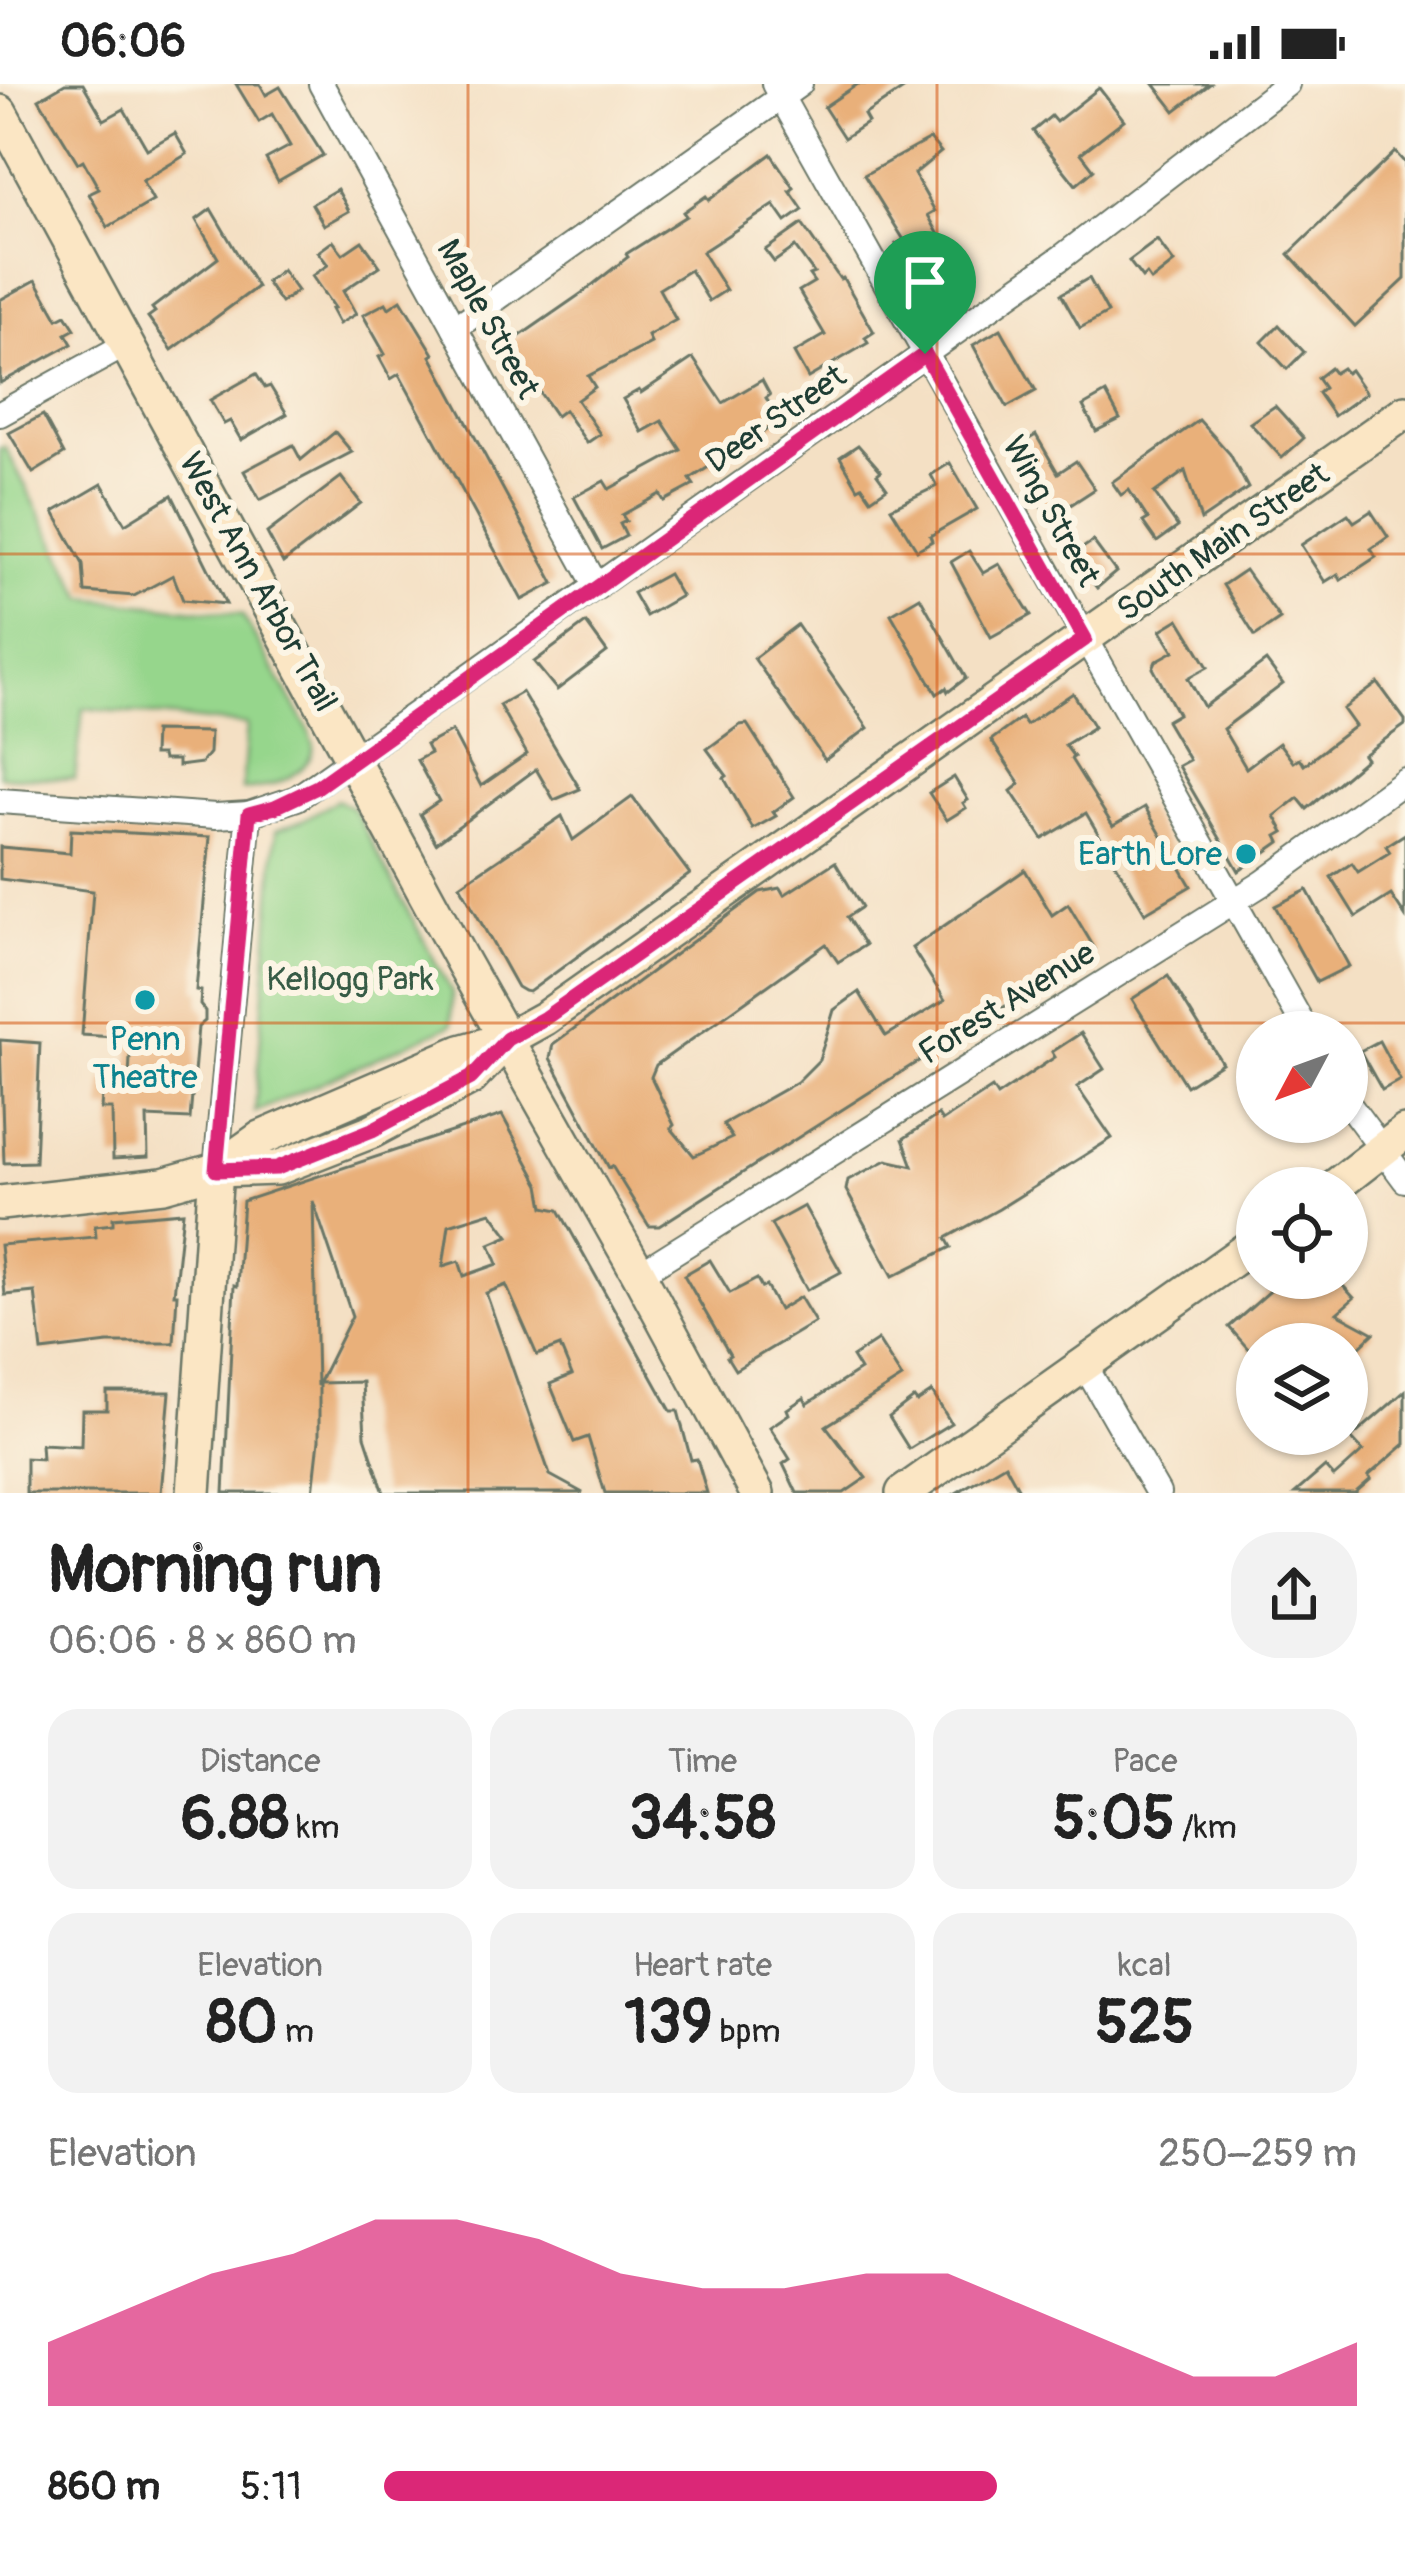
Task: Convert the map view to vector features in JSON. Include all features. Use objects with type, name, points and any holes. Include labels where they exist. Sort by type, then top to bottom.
[{"type":"street","name":"Maple Street","points":[[321,84],[597,587]]},
{"type":"street","name":"Deer Street","points":[[249,814],[297,798],[355,759],[1062,256],[1287,84]]},
{"type":"street","points":[[455,328],[785,88]]},
{"type":"street","name":"Wing Street","points":[[785,88],[925,354],[1295,1011]]},
{"type":"street","name":"West Ann Arbor Trail","points":[[0,112],[757,1493]]},
{"type":"street","points":[[0,415],[128,344]]},
{"type":"street","name":"South Main Street","points":[[0,1203],[163,1184],[216,1170],[261,1138],[461,1052],[507,1039],[545,1018],[1405,412]]},
{"type":"street","name":"Forest Avenue","points":[[639,1274],[1233,901],[1405,780]]},
{"type":"street","points":[[0,801],[216,816],[249,814],[216,1170],[194,1493]]},
{"type":"street","points":[[1368,1120],[1394,1142],[1405,1180]]},
{"type":"street","points":[[1361,1167],[1394,1142]]},
{"type":"street","points":[[903,1493],[1236,1257]]},
{"type":"street","points":[[1084,1364],[1158,1493]]},
{"type":"green space","points":[[5,447],[84,598],[242,615],[309,731],[314,746],[311,756],[296,773],[275,784],[242,790],[247,725],[83,708],[75,779],[0,776],[0,448]]},
{"type":"green space","name":"Kellogg Park","points":[[337,800],[353,808],[452,993],[451,1025],[255,1112],[276,830]]},
{"type":"building","points":[[65,84],[83,84],[104,120],[124,109],[147,149],[175,133],[187,154],[142,181],[153,201],[108,227],[89,194],[99,189],[39,99]]},
{"type":"building","points":[[236,84],[260,84],[266,95],[280,87],[323,155],[278,181],[266,159],[290,146],[272,114],[259,122]]},
{"type":"building","points":[[858,84],[911,84],[864,115],[868,122],[844,138],[824,107]]},
{"type":"building","points":[[1154,84],[1210,84],[1175,111]]},
{"type":"building","points":[[1099,88],[1124,120],[1081,153],[1094,170],[1076,185],[1033,131],[1051,116],[1056,122]]},
{"type":"building","points":[[930,139],[941,152],[914,174],[935,211],[928,215],[963,291],[931,308],[896,244],[904,240],[864,175]]},
{"type":"building","points":[[1395,152],[1405,163],[1405,279],[1355,326],[1289,254]]},
{"type":"building","points":[[771,154],[803,210],[786,222],[774,205],[702,252],[726,290],[709,301],[690,270],[659,289],[676,320],[648,336],[651,343],[588,376],[595,387],[577,400],[600,434],[587,443],[564,410],[556,416],[507,345],[582,293],[626,254],[686,216],[683,212],[706,196],[709,200]]},
{"type":"building","points":[[337,189],[349,211],[324,225],[312,204]]},
{"type":"building","points":[[211,209],[257,287],[172,350],[148,317],[155,312],[152,308],[218,258],[196,220]]},
{"type":"building","points":[[802,224],[843,278],[874,332],[865,338],[868,343],[808,378],[794,353],[825,335],[799,291],[814,282],[809,275],[814,273],[795,247],[774,262],[765,250]]},
{"type":"building","points":[[1157,240],[1174,263],[1151,281],[1146,274],[1142,278],[1129,261]]},
{"type":"building","points":[[333,241],[343,254],[362,241],[380,266],[343,291],[356,314],[339,324],[312,276],[328,265],[318,252]]},
{"type":"building","points":[[282,270],[297,291],[281,303],[266,282]]},
{"type":"building","points":[[1089,278],[1108,313],[1080,328],[1061,294]]},
{"type":"building","points":[[36,280],[58,319],[66,315],[75,329],[66,334],[72,344],[0,383],[0,300]]},
{"type":"building","points":[[401,300],[554,583],[522,600],[399,374],[391,379],[379,357],[385,354],[363,315]]},
{"type":"building","points":[[1279,325],[1304,352],[1287,369],[1262,342]]},
{"type":"building","points":[[1001,329],[1036,391],[1007,407],[973,345]]},
{"type":"building","points":[[693,358],[723,403],[762,380],[780,421],[690,479],[694,485],[664,501],[660,494],[622,515],[626,521],[620,524],[626,536],[602,549],[574,497],[604,481],[609,489],[681,450],[662,421],[642,432],[623,399],[641,393]]},
{"type":"building","points":[[1330,368],[1334,373],[1350,370],[1366,393],[1334,416],[1318,393],[1324,388],[1317,378]]},
{"type":"building","points":[[256,374],[265,388],[270,386],[287,414],[241,440],[230,421],[224,424],[210,400]]},
{"type":"building","points":[[1106,393],[1120,419],[1096,431],[1083,406]]},
{"type":"building","points":[[1275,406],[1304,438],[1282,458],[1250,423]]},
{"type":"building","points":[[43,415],[64,454],[33,473],[9,433]]},
{"type":"building","points":[[1199,420],[1230,454],[1248,488],[1201,520],[1185,471],[1154,493],[1178,527],[1157,542],[1129,490],[1121,495],[1112,482]]},
{"type":"building","points":[[335,432],[352,452],[260,500],[244,471],[293,445],[301,460]]},
{"type":"building","points":[[1036,435],[1058,473],[1076,461],[1095,489],[1049,519],[1012,449]]},
{"type":"building","points":[[858,445],[881,471],[877,474],[887,488],[871,499],[862,486],[858,488],[840,457]]},
{"type":"building","points":[[950,463],[977,509],[930,536],[932,541],[917,550],[891,508],[937,486],[931,475]]},
{"type":"building","points":[[341,477],[361,503],[283,563],[267,533]]},
{"type":"building","points":[[102,484],[125,524],[172,495],[226,604],[183,600],[173,575],[134,596],[85,592],[83,564],[54,512]]},
{"type":"building","points":[[1371,511],[1388,537],[1371,549],[1376,557],[1341,580],[1338,574],[1325,582],[1301,545],[1348,514],[1354,522]]},
{"type":"building","points":[[1093,541],[1116,572],[1097,588],[1072,555]]},
{"type":"building","points":[[969,551],[983,573],[999,564],[1031,615],[991,637],[951,562]]},
{"type":"building","points":[[1245,570],[1280,619],[1255,636],[1223,585]]},
{"type":"building","points":[[668,574],[681,596],[646,616],[633,593]]},
{"type":"building","points":[[920,597],[966,678],[948,692],[946,688],[937,694],[891,614]]},
{"type":"building","points":[[1179,619],[1208,667],[1188,678],[1204,707],[1266,661],[1283,684],[1223,729],[1246,768],[1279,743],[1293,762],[1299,758],[1304,765],[1355,726],[1343,709],[1378,683],[1405,720],[1405,725],[1363,755],[1366,759],[1307,809],[1298,798],[1275,816],[1284,832],[1277,836],[1280,842],[1239,871],[1178,766],[1189,760],[1166,721],[1178,714],[1153,668],[1174,651],[1161,630]]},
{"type":"building","points":[[586,623],[607,652],[557,690],[534,662]]},
{"type":"building","points":[[797,625],[868,728],[825,760],[754,658]]},
{"type":"building","points":[[522,692],[580,789],[554,800],[536,769],[436,843],[420,814],[439,801],[417,760],[430,753],[426,745],[452,731],[481,786],[527,754],[499,705]]},
{"type":"building","points":[[1073,693],[1094,727],[1065,745],[1071,759],[1113,826],[1145,807],[1191,886],[1145,913],[1086,813],[1043,839],[1011,791],[1020,784],[991,740],[1021,718],[1026,725]]},
{"type":"building","points":[[747,724],[794,797],[773,812],[776,816],[753,829],[727,776],[707,749]]},
{"type":"building","points":[[154,731],[210,732],[209,753],[201,763],[178,766],[178,760],[163,760],[162,755],[153,755]]},
{"type":"building","points":[[954,777],[968,800],[963,803],[966,808],[947,820],[929,793]]},
{"type":"building","points":[[632,797],[690,874],[529,992],[517,987],[460,885],[562,816],[573,840]]},
{"type":"building","points":[[71,830],[210,837],[196,990],[201,991],[205,1021],[198,1027],[190,1119],[147,1117],[148,1157],[113,1159],[112,1109],[101,1109],[103,1080],[129,1077],[131,1038],[82,1035],[93,891],[0,879],[0,847],[70,853]]},
{"type":"building","points":[[1405,834],[1405,916],[1391,895],[1356,917],[1331,877],[1352,863],[1358,872],[1390,852],[1386,846]]},
{"type":"building","points":[[835,862],[862,907],[847,917],[865,945],[838,962],[826,944],[656,1065],[651,1077],[674,1125],[671,1128],[694,1156],[732,1138],[723,1124],[797,1082],[819,1060],[834,1010],[859,992],[886,1036],[945,1000],[912,948],[1025,870],[1052,915],[1068,904],[1095,949],[659,1226],[649,1226],[612,1166],[609,1168],[550,1058],[553,1044],[760,892],[780,888],[784,895]]},
{"type":"building","points":[[1307,890],[1349,966],[1317,982],[1275,906]]},
{"type":"building","points":[[1168,976],[1222,1063],[1186,1086],[1132,999]]},
{"type":"building","points":[[1081,1033],[1104,1069],[1077,1087],[1112,1138],[946,1238],[951,1247],[893,1276],[846,1190],[848,1180],[887,1160],[913,1166],[903,1139],[938,1115],[942,1121],[992,1088],[997,1096],[1055,1057],[1052,1052]]},
{"type":"building","points":[[0,1040],[40,1043],[35,1162],[4,1163]]},
{"type":"building","points":[[1379,1041],[1400,1080],[1382,1090],[1368,1065],[1368,1047]]},
{"type":"building","points":[[502,1115],[540,1185],[544,1207],[559,1210],[671,1411],[678,1411],[691,1460],[697,1459],[707,1493],[605,1493],[588,1437],[574,1442],[550,1384],[572,1375],[560,1346],[537,1355],[506,1285],[486,1293],[550,1475],[583,1493],[384,1493],[365,1436],[362,1382],[319,1383],[313,1493],[224,1493],[243,1201]],"holes":[[[313,1201],[352,1316],[317,1386]],[[491,1212],[509,1236],[490,1244],[498,1264],[464,1276],[459,1261],[443,1266],[449,1225]]]},
{"type":"building","points":[[804,1206],[841,1272],[807,1290],[771,1224]]},
{"type":"building","points":[[183,1212],[174,1343],[108,1343],[42,1351],[35,1292],[5,1295],[0,1245],[96,1237],[95,1226],[113,1224],[113,1218]]},
{"type":"building","points":[[710,1260],[730,1293],[757,1279],[779,1310],[800,1297],[815,1322],[735,1370],[684,1275]]},
{"type":"building","points":[[1261,1299],[1353,1299],[1337,1313],[1356,1323],[1236,1323],[1236,1335],[1229,1327]]},
{"type":"building","points":[[878,1340],[902,1378],[826,1426],[866,1478],[844,1493],[797,1493],[783,1464],[790,1459],[770,1427],[804,1398],[807,1404],[860,1370],[852,1357]]},
{"type":"building","points":[[1405,1391],[1405,1444],[1368,1476],[1371,1479],[1355,1493],[1295,1493],[1325,1467],[1334,1477],[1359,1455],[1368,1455],[1368,1423]]},
{"type":"building","points":[[107,1392],[170,1392],[161,1493],[26,1493],[26,1458],[42,1459],[41,1444],[81,1446],[82,1410],[107,1410]]},
{"type":"building","points":[[932,1392],[951,1423],[909,1449],[889,1417],[914,1398],[917,1402]]},
{"type":"building","points":[[1005,1464],[1021,1493],[956,1493]]},
{"type":"place","name":"Earth Lore","points":[[1246,854]]},
{"type":"place","name":"Penn Theatre","points":[[145,1000]]},
{"type":"route","points":[[925,354],[1085,639],[545,1018],[507,1039],[471,1078],[372,1130],[277,1168],[216,1170],[249,814],[317,787],[925,354]]}]
